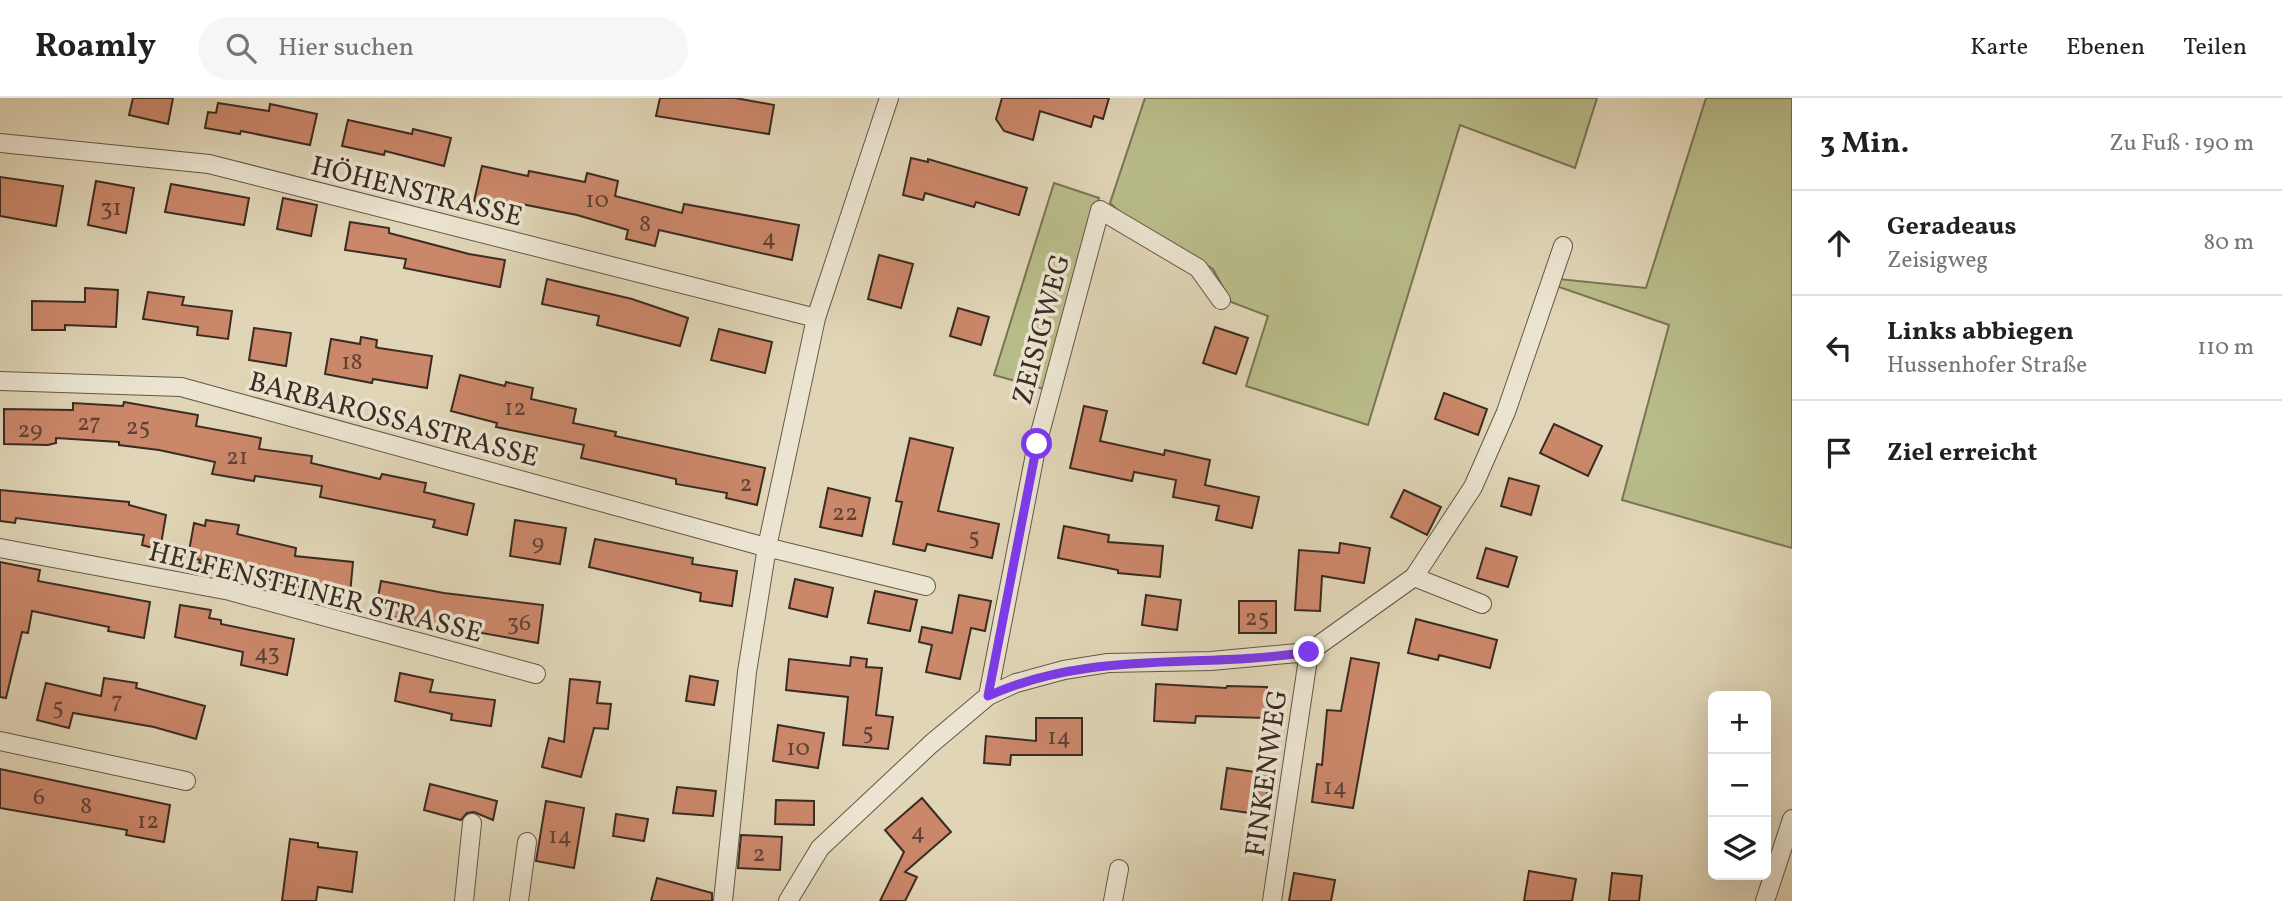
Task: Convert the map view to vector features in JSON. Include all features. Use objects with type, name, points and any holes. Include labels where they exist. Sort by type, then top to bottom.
[{"type":"street","points":[[723,901],[747,672],[767,547],[816,318],[889,98]]},
{"type":"street","name":"HÖHENSTRASSE","points":[[0,144],[209,164],[816,318]]},
{"type":"street","name":"ZEISIGWEG","points":[[988,696],[1037,444],[1100,210],[1198,268],[1221,300]]},
{"type":"street","points":[[788,901],[820,848],[931,744],[988,696],[1016,683],[1108,663],[1211,661],[1309,652],[1414,577],[1473,487],[1506,412],[1563,246]]},
{"type":"street","name":"BARBAROSSASTRASSE","points":[[0,381],[181,387],[767,547],[926,586]]},
{"type":"street","name":"HELFENSTEINER STRASSE","points":[[0,548],[230,591],[536,674]]},
{"type":"street","points":[[1414,577],[1482,604]]},
{"type":"street","name":"FINKENWEG","points":[[1272,901],[1309,652]]},
{"type":"street","points":[[0,741],[186,781]]},
{"type":"street","points":[[1765,901],[1792,819]]},
{"type":"street","points":[[464,901],[472,823]]},
{"type":"street","points":[[519,901],[527,842]]},
{"type":"street","points":[[1113,901],[1119,869]]},
{"type":"green space","points":[[1145,98],[1597,98],[1575,168],[1460,125],[1368,425],[1246,386],[1268,316],[1231,302],[1213,269],[1124,216],[1110,203]]},
{"type":"green space","points":[[1706,98],[1792,98],[1792,548],[1622,500],[1669,325],[1556,286],[1559,279],[1646,288]]},
{"type":"green space","points":[[1054,183],[1099,198],[1047,390],[994,375]]},
{"type":"building","points":[[133,98],[173,98],[168,124],[129,115]]},
{"type":"building","points":[[660,98],[735,98],[774,105],[769,134],[656,116]]},
{"type":"building","points":[[1002,98],[1109,98],[1103,119],[1094,116],[1091,127],[1040,111],[1033,140],[1004,131],[996,119]]},
{"type":"building","points":[[218,103],[269,111],[270,104],[317,114],[310,145],[241,131],[240,134],[205,128],[208,112],[216,113]]},
{"type":"building","points":[[348,120],[412,134],[413,129],[451,138],[444,166],[385,151],[384,155],[342,146]]},
{"type":"building","points":[[911,158],[928,162],[928,159],[1027,188],[1019,215],[976,202],[974,207],[925,193],[923,200],[903,195]]},
{"type":"building","points":[[482,166],[528,176],[529,171],[585,182],[587,173],[618,181],[615,196],[682,213],[684,204],[799,225],[792,260],[659,230],[655,246],[626,239],[628,230],[577,215],[501,200],[499,207],[474,201]]},
{"type":"building","points":[[0,177],[63,186],[56,226],[0,216]]},
{"type":"building","points":[[96,181],[134,188],[126,233],[88,225]]},
{"type":"building","points":[[171,184],[249,198],[244,225],[165,212]]},
{"type":"building","points":[[283,198],[317,205],[311,236],[277,229]]},
{"type":"building","points":[[350,222],[389,228],[389,233],[469,254],[505,260],[500,287],[404,268],[406,259],[345,250]]},
{"type":"building","points":[[879,255],[913,264],[901,308],[868,299]]},
{"type":"building","points":[[547,279],[632,299],[688,318],[680,346],[597,325],[599,316],[542,304]]},
{"type":"building","points":[[85,288],[118,290],[116,327],[65,325],[65,330],[32,330],[32,301],[85,302]]},
{"type":"building","points":[[148,292],[184,297],[182,305],[232,311],[228,339],[197,335],[198,327],[143,319]]},
{"type":"building","points":[[958,308],[989,317],[981,345],[950,336]]},
{"type":"building","points":[[1215,327],[1248,338],[1236,374],[1203,363]]},
{"type":"building","points":[[254,328],[291,333],[286,366],[249,360]]},
{"type":"building","points":[[719,329],[772,342],[765,373],[711,360]]},
{"type":"building","points":[[361,337],[377,340],[376,347],[379,348],[432,356],[427,388],[373,379],[372,383],[325,374],[331,339],[360,344]]},
{"type":"building","points":[[460,375],[505,386],[506,382],[533,388],[531,399],[576,409],[573,423],[616,432],[615,436],[765,468],[757,505],[726,498],[727,493],[676,484],[676,479],[581,458],[584,445],[496,427],[497,423],[451,411]]},
{"type":"building","points":[[1444,393],[1487,409],[1478,435],[1435,419]]},
{"type":"building","points":[[124,402],[198,415],[196,426],[261,438],[259,449],[312,456],[311,463],[380,479],[382,474],[426,483],[424,492],[474,504],[467,535],[433,527],[435,520],[320,497],[322,486],[255,476],[254,481],[212,474],[215,462],[119,445],[119,442],[56,438],[56,443],[48,445],[4,444],[4,409],[73,410],[73,403],[123,406]]},
{"type":"building","points":[[1084,406],[1107,411],[1100,441],[1164,455],[1165,450],[1210,460],[1205,485],[1259,497],[1252,528],[1216,520],[1219,506],[1173,497],[1176,480],[1134,472],[1132,481],[1070,468]]},
{"type":"building","points":[[1554,424],[1602,446],[1588,476],[1540,453]]},
{"type":"building","points":[[910,438],[953,448],[938,511],[999,524],[992,558],[927,544],[925,551],[893,544],[902,502],[896,501]]},
{"type":"building","points":[[1509,478],[1539,486],[1531,515],[1501,506]]},
{"type":"building","points":[[828,488],[870,498],[862,536],[820,527]]},
{"type":"building","points":[[0,490],[129,502],[129,505],[166,515],[160,550],[142,545],[144,535],[16,518],[15,523],[0,521]]},
{"type":"building","points":[[1404,490],[1441,507],[1427,535],[1391,517]]},
{"type":"building","points":[[206,520],[239,525],[237,534],[296,548],[295,556],[353,562],[350,594],[308,589],[251,575],[252,572],[199,563],[200,560],[188,557],[194,523],[205,526]]},
{"type":"building","points":[[515,520],[566,528],[560,564],[510,556]]},
{"type":"building","points":[[1064,526],[1109,535],[1108,542],[1163,546],[1160,577],[1118,573],[1118,570],[1058,558]]},
{"type":"building","points":[[595,539],[693,558],[692,564],[737,571],[732,606],[700,601],[701,593],[589,567]]},
{"type":"building","points":[[1340,543],[1370,548],[1364,583],[1322,576],[1320,611],[1295,610],[1299,550],[1339,553]]},
{"type":"building","points":[[1486,548],[1517,557],[1508,587],[1477,578]]},
{"type":"building","points":[[0,562],[40,570],[38,581],[150,602],[144,638],[108,631],[109,627],[32,611],[28,633],[22,632],[6,698],[0,697]]},
{"type":"building","points":[[795,579],[833,588],[827,617],[789,608]]},
{"type":"building","points":[[381,581],[444,593],[543,605],[538,643],[375,614]]},
{"type":"building","points":[[875,591],[917,600],[910,631],[868,623]]},
{"type":"building","points":[[959,595],[991,601],[985,631],[971,628],[960,679],[926,672],[932,645],[919,642],[922,627],[952,633]]},
{"type":"building","points":[[1146,595],[1181,600],[1177,630],[1142,625]]},
{"type":"building","points":[[1239,601],[1276,601],[1276,633],[1239,633]]},
{"type":"building","points":[[180,605],[211,610],[209,618],[221,620],[221,624],[294,639],[287,675],[241,665],[243,652],[175,637]]},
{"type":"building","points":[[1416,619],[1497,640],[1490,668],[1439,655],[1438,660],[1408,653]]},
{"type":"building","points":[[851,657],[867,659],[866,667],[882,668],[876,715],[893,717],[888,749],[843,745],[848,697],[786,690],[789,659],[850,666]]},
{"type":"building","points":[[1351,658],[1379,663],[1353,808],[1312,802],[1317,764],[1322,765],[1327,710],[1341,711]]},
{"type":"building","points":[[400,673],[433,680],[430,692],[495,700],[491,726],[451,720],[452,714],[395,701]]},
{"type":"building","points":[[690,676],[718,681],[714,705],[686,701]]},
{"type":"building","points":[[104,678],[137,683],[136,688],[205,706],[196,739],[154,727],[73,713],[69,728],[37,720],[46,683],[101,696]]},
{"type":"building","points":[[570,679],[600,682],[597,703],[611,704],[608,729],[594,728],[581,777],[542,767],[549,738],[564,742]]},
{"type":"building","points":[[1156,684],[1226,688],[1267,687],[1266,718],[1196,716],[1195,723],[1154,721]]},
{"type":"building","points":[[1036,718],[1082,718],[1082,755],[1011,755],[1010,765],[984,763],[986,736],[1036,741]]},
{"type":"building","points":[[778,725],[824,733],[818,768],[773,761]]},
{"type":"building","points":[[1227,768],[1270,774],[1264,815],[1221,809]]},
{"type":"building","points":[[0,769],[170,805],[164,842],[126,835],[127,830],[0,808]]},
{"type":"building","points":[[430,784],[497,801],[493,820],[474,812],[467,813],[461,820],[424,810]]},
{"type":"building","points":[[677,787],[716,791],[713,816],[673,813]]},
{"type":"building","points":[[922,798],[951,832],[905,872],[917,877],[905,901],[880,901],[904,852],[885,830]]},
{"type":"building","points":[[776,800],[814,801],[814,825],[775,824]]},
{"type":"building","points":[[546,801],[584,808],[574,868],[536,861]]},
{"type":"building","points":[[616,814],[648,819],[644,841],[613,836]]},
{"type":"building","points":[[741,835],[782,837],[780,870],[738,868]]},
{"type":"building","points":[[290,839],[318,843],[318,847],[357,852],[352,892],[318,887],[316,901],[282,901]]},
{"type":"building","points":[[1529,871],[1576,879],[1572,901],[1524,901]]},
{"type":"building","points":[[1294,873],[1335,880],[1331,901],[1289,901]]},
{"type":"building","points":[[1612,873],[1642,876],[1639,901],[1609,901]]},
{"type":"building","points":[[657,878],[712,893],[712,901],[651,901]]},
{"type":"route","points":[[1037,444],[988,696],[1016,683],[1063,670],[1108,663],[1211,661],[1309,652]]}]
